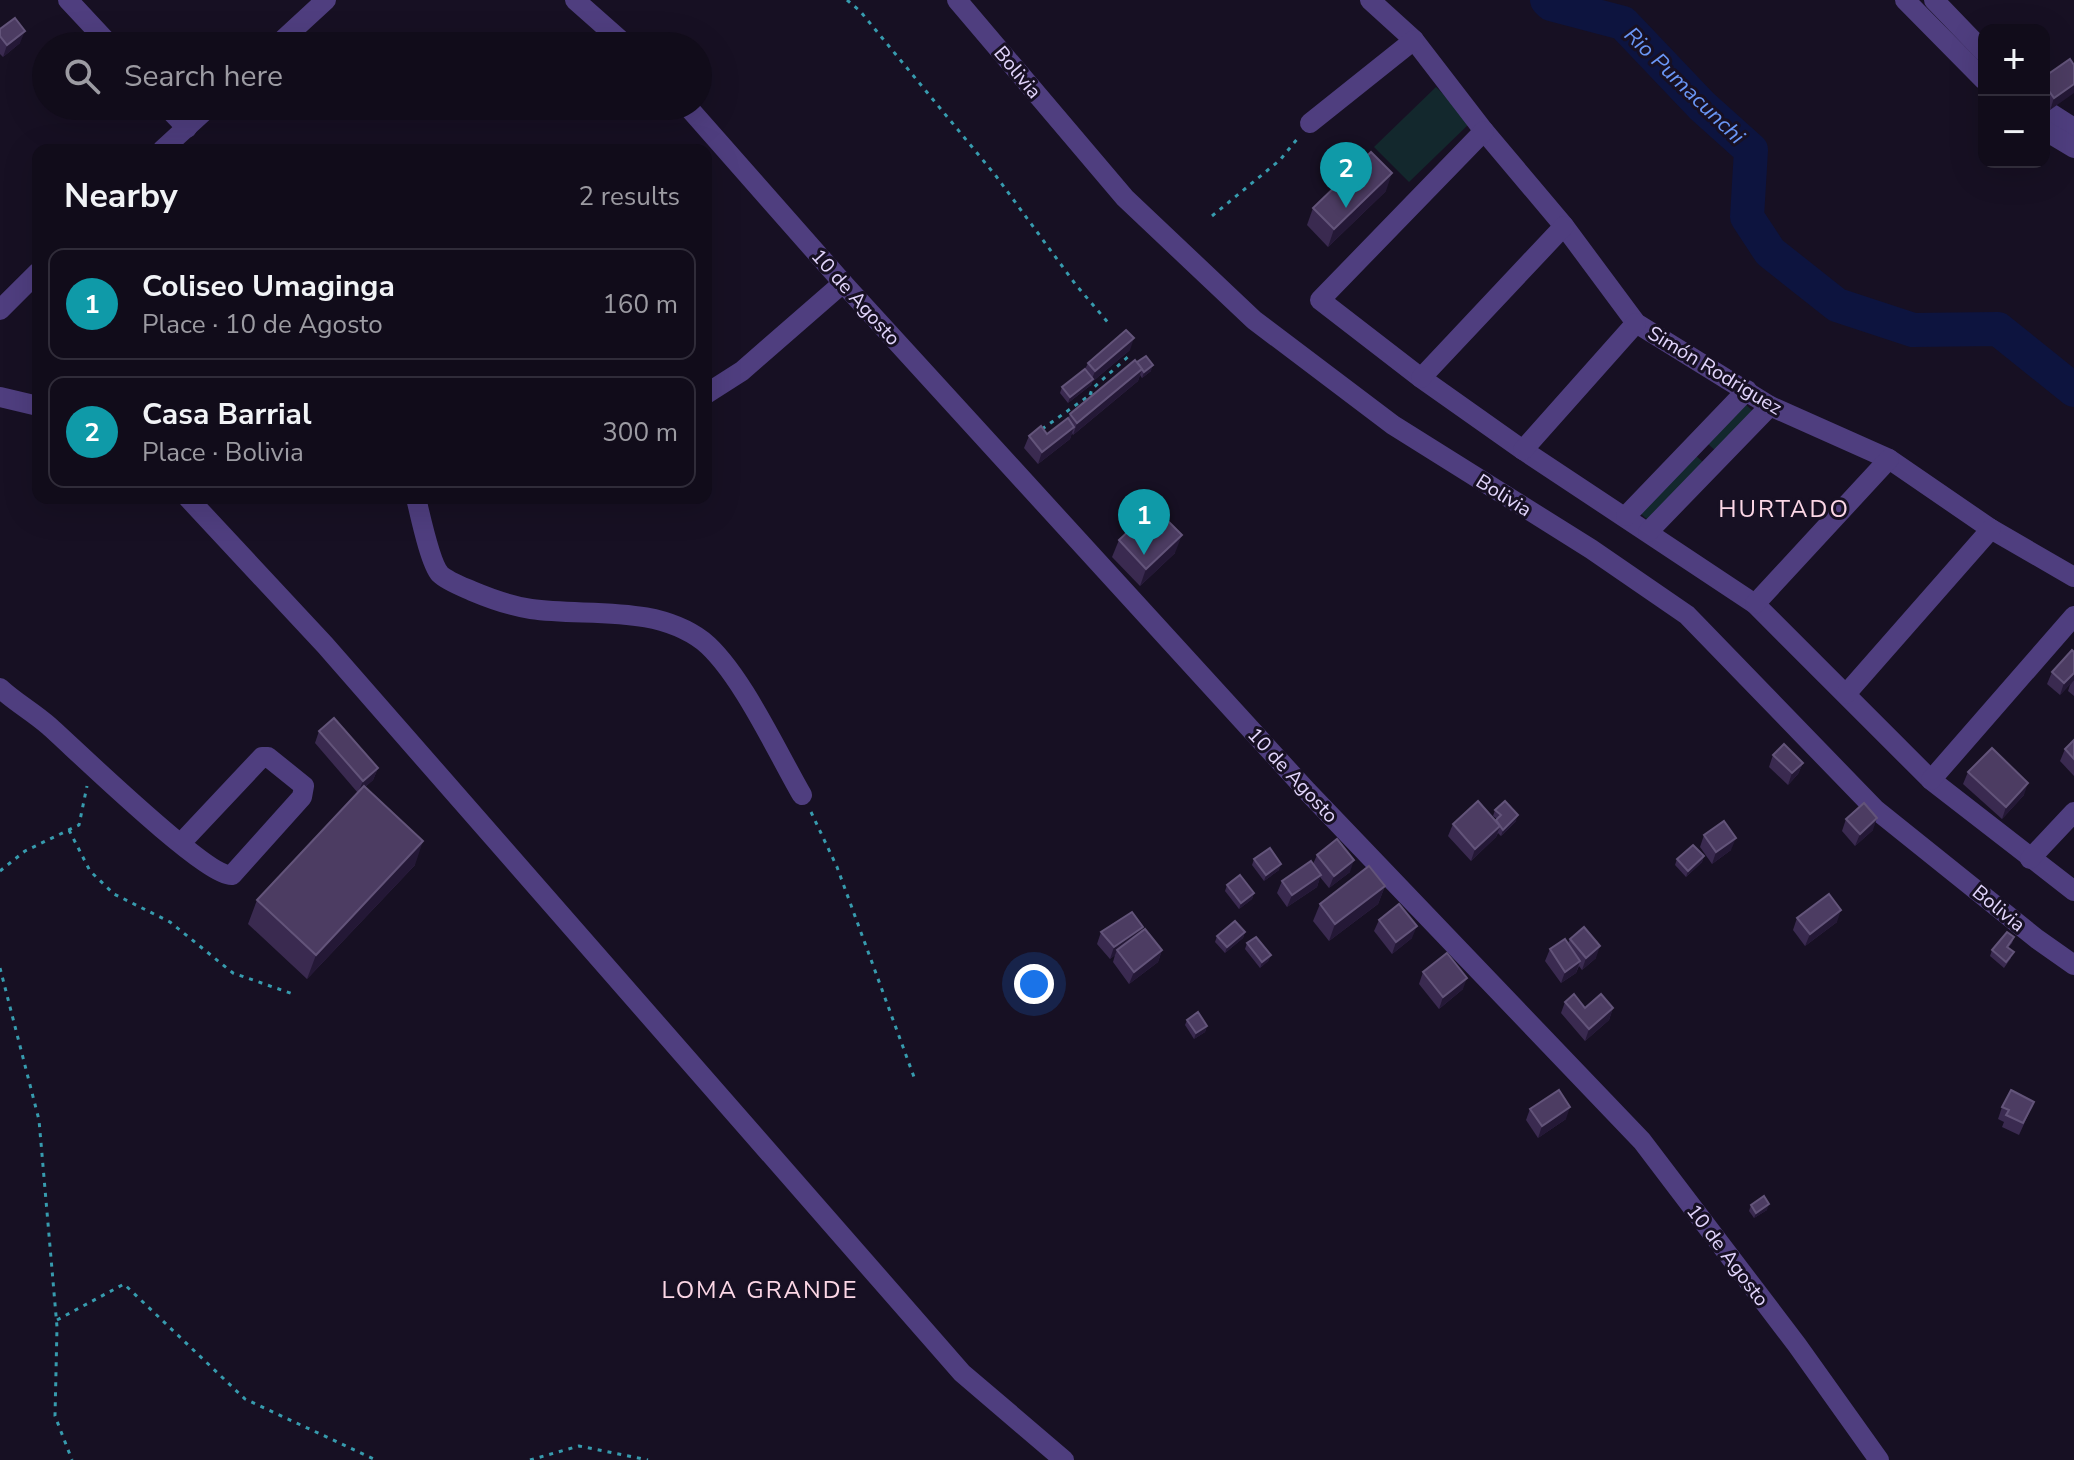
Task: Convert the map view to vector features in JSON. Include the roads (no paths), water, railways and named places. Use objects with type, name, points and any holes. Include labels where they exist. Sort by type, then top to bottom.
[{"type":"street","points":[[68,0],[98,32]]},
{"type":"street","points":[[291,32],[326,0]]},
{"type":"street","points":[[575,0],[611,32]]},
{"type":"street","name":"Bolivia","points":[[957,0],[1125,198],[1254,320],[1393,425],[1591,549],[1687,615],[1875,809],[2074,965]]},
{"type":"street","name":"Simón Rodriguez","points":[[1370,0],[1414,40],[1484,131],[1564,226],[1636,323],[1770,406],[1889,459],[1991,529],[2074,577]]},
{"type":"street","points":[[1905,0],[1978,74]]},
{"type":"street","points":[[1934,0],[1978,46]]},
{"type":"street","points":[[1310,123],[1414,40]]},
{"type":"street","points":[[2050,113],[2074,128]]},
{"type":"street","points":[[179,120],[187,128]]},
{"type":"street","points":[[169,144],[195,120]]},
{"type":"street","name":"10 de Agosto","points":[[699,120],[843,283],[1307,791],[1642,1141],[1797,1345],[1879,1460]]},
{"type":"street","points":[[1484,131],[1320,300],[1421,378],[1523,450],[1755,604],[1931,780],[2074,891]]},
{"type":"street","points":[[2050,134],[2074,148]]},
{"type":"street","points":[[1421,378],[1564,226]]},
{"type":"street","points":[[0,310],[32,278]]},
{"type":"street","points":[[712,390],[742,371],[843,283]]},
{"type":"street","points":[[1523,450],[1636,323]]},
{"type":"street","points":[[1626,516],[1747,390]]},
{"type":"street","points":[[0,397],[32,405]]},
{"type":"street","points":[[1648,532],[1770,406]]},
{"type":"street","points":[[1694,446],[1714,464]]},
{"type":"street","points":[[1755,604],[1889,459]]},
{"type":"street","points":[[194,504],[325,645],[962,1373],[1064,1460]]},
{"type":"street","points":[[418,504],[439,573],[464,587],[490,599],[530,609],[628,614],[667,623],[702,641],[733,674],[802,795]]},
{"type":"street","points":[[1846,694],[1991,529]]},
{"type":"street","points":[[1931,780],[2074,616]]},
{"type":"street","points":[[0,688],[47,724],[124,797],[218,871],[227,876],[232,875],[302,797],[304,786],[268,757],[262,757],[182,842]]},
{"type":"street","points":[[2030,859],[2074,812]]},
{"type":"waterway","name":"Rio Pumacunchi","points":[[1547,0],[1551,4],[1623,23],[1702,106],[1751,150],[1747,217],[1770,252],[1837,305],[1913,330],[1998,329],[2074,390]]},
{"type":"place","name":"Casa Barrial","points":[[1346,208]]},
{"type":"place","name":"Coliseo Umaginga","points":[[1144,555]]},
{"type":"district","name":"HURTADO","points":[[1784,509]]},
{"type":"district","name":"LOMA GRANDE","points":[[760,1290]]}]
